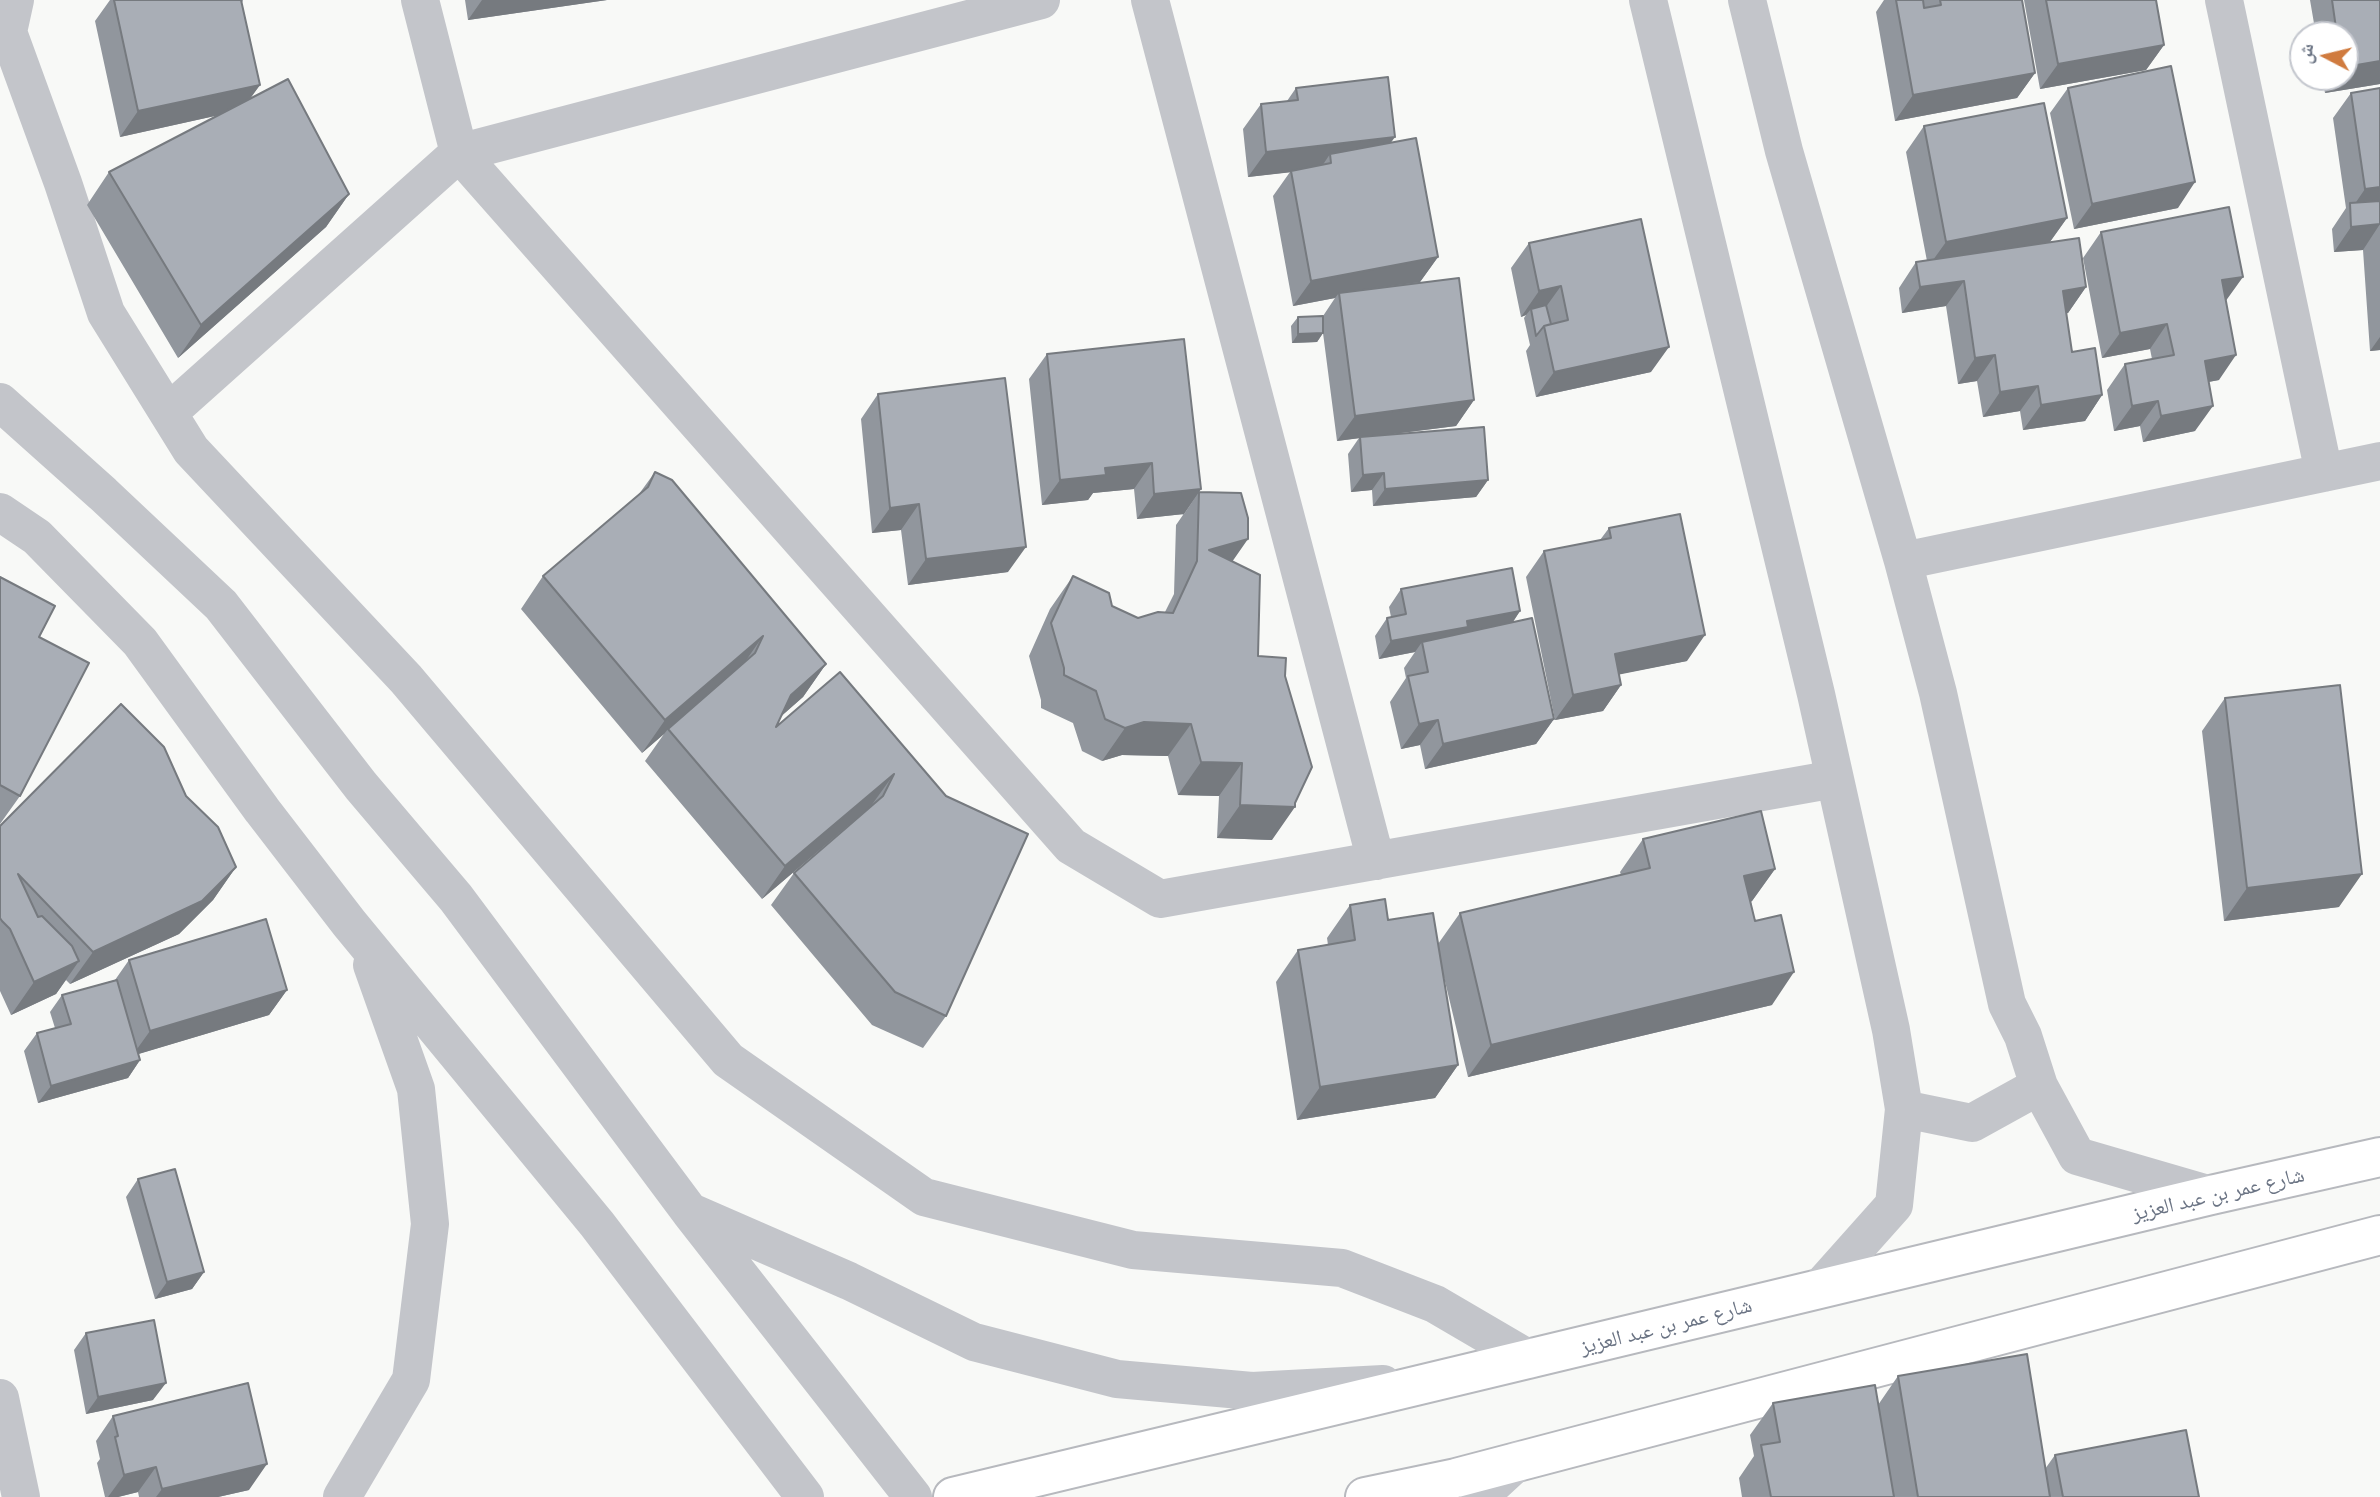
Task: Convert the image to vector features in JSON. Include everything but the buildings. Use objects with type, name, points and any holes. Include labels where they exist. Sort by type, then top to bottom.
[{"type":"main road","name":"شارع عمر بن عبد العزيز","points":[[953,1497],[1820,1288],[2380,1157]]},
{"type":"main road","points":[[1365,1497],[1455,1478],[2380,1235]]},
{"type":"street","points":[[420,0],[459,153],[1071,846],[1160,899],[1835,779]]},
{"type":"street","points":[[168,413],[459,153],[1041,0]]},
{"type":"street","points":[[1150,0],[1376,861]]},
{"type":"street","points":[[1648,0],[1835,779],[1891,1030],[1904,1109],[1894,1205],[1820,1288]]},
{"type":"street","points":[[1747,0],[1784,150],[1903,561],[1938,693],[2007,1004],[2023,1036],[2039,1086],[2077,1156],[2211,1195]]},
{"type":"street","points":[[2224,0],[2324,473]]},
{"type":"street","points":[[8,21],[106,313],[191,450],[406,679],[728,1060],[924,1197],[1133,1251],[1342,1268],[1435,1304],[1529,1359]]},
{"type":"street","points":[[0,402],[221,605],[361,786],[456,898],[690,1212],[913,1497]]},
{"type":"street","points":[[1903,561],[2380,461]]},
{"type":"street","points":[[0,512],[37,537],[140,642],[262,810],[349,923],[597,1224],[805,1497]]},
{"type":"street","points":[[342,1497],[411,1380],[430,1224],[416,1089],[370,961],[349,923]]},
{"type":"street","points":[[1904,1109],[1972,1122],[2039,1086]]},
{"type":"street","points":[[690,1212],[849,1280],[974,1342],[1117,1380],[1252,1391],[1437,1381]]},
{"type":"street","points":[[0,1398],[21,1497]]},
{"type":"street","points":[[1479,1497],[1519,1460]]}]
